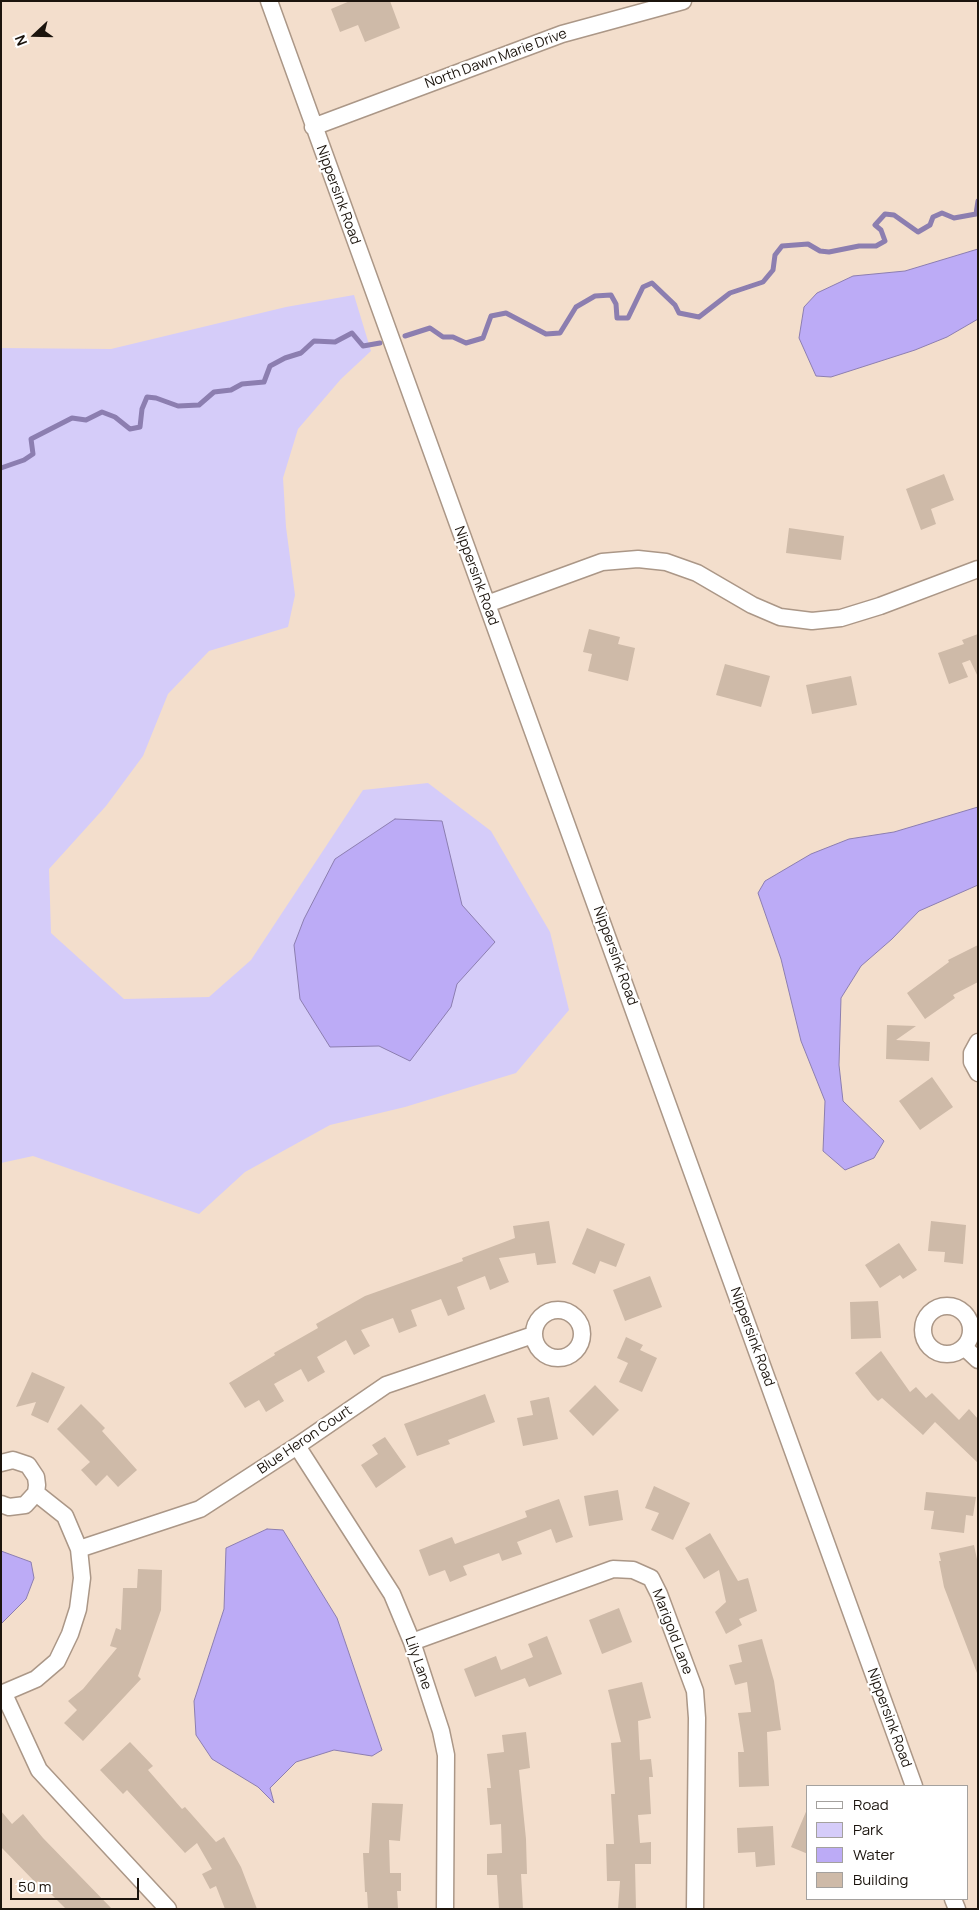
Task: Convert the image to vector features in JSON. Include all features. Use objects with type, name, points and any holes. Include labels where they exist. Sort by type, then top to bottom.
[{"type":"street","name":"Nippersink Road","points":[[269,1],[914,1785]]},
{"type":"street","name":"North Dawn Marie Drive","points":[[313,127],[562,34],[682,1]]},
{"type":"street","points":[[487,604],[602,562],[638,559],[666,562],[697,573],[752,605],[780,617],[812,621],[841,618],[880,606],[978,569]]},
{"type":"street","points":[[978,1042],[972,1053],[972,1062],[978,1073]]},
{"type":"street","name":"Blue Heron Court","points":[[79,1549],[200,1509],[298,1446],[386,1385],[533,1335]]},
{"type":"street","points":[[964,1347],[978,1360]]},
{"type":"street","name":"Lily Lane","points":[[298,1446],[378,1569],[392,1594],[412,1642],[441,1731],[446,1755],[445,1909]]},
{"type":"street","points":[[1,1463],[13,1460],[28,1465],[36,1477],[36,1493],[25,1505],[17,1507],[1,1504]]},
{"type":"street","points":[[36,1493],[65,1516],[79,1549],[82,1578],[78,1609],[70,1634],[57,1661],[36,1678],[3,1694],[39,1770],[168,1909]]},
{"type":"street","name":"Marigold Lane","points":[[412,1642],[613,1569],[633,1570],[650,1578],[659,1594],[695,1691],[697,1718],[695,1909]]},
{"type":"green space","points":[[354,295],[371,351],[341,379],[298,429],[283,478],[286,527],[295,595],[288,627],[209,651],[168,694],[143,756],[106,806],[49,869],[51,933],[124,999],[209,997],[251,960],[363,790],[428,783],[491,831],[550,932],[569,1010],[516,1073],[405,1107],[330,1125],[245,1172],[199,1214],[33,1156],[1,1163],[1,348],[111,349],[286,307]]},
{"type":"water","points":[[978,249],[978,319],[947,337],[915,350],[831,377],[816,376],[799,338],[804,307],[817,293],[853,276],[905,271]]},
{"type":"water","points":[[978,807],[978,885],[919,911],[892,939],[861,966],[841,998],[839,1065],[843,1101],[884,1141],[874,1158],[845,1170],[823,1151],[825,1101],[801,1041],[781,959],[758,893],[765,881],[811,854],[849,839],[894,832]]},
{"type":"water","points":[[395,819],[442,821],[462,905],[495,942],[457,984],[451,1007],[410,1061],[379,1046],[330,1047],[300,999],[294,945],[304,919],[335,859]]},
{"type":"water","points":[[267,1529],[283,1530],[337,1618],[382,1750],[372,1756],[334,1750],[296,1762],[270,1788],[274,1803],[258,1787],[212,1759],[196,1735],[194,1701],[224,1609],[226,1548]]},
{"type":"water","points":[[1,1551],[31,1562],[34,1578],[26,1599],[1,1624]]},
{"type":"building","points":[[350,1],[390,1],[400,28],[365,42],[358,25],[340,32],[331,9]]},
{"type":"building","points":[[944,474],[954,500],[931,509],[936,524],[921,530],[906,489]]},
{"type":"building","points":[[789,528],[844,536],[841,560],[786,553]]},
{"type":"building","points":[[589,629],[620,637],[618,644],[635,648],[628,681],[588,671],[592,654],[583,652]]},
{"type":"building","points":[[978,634],[978,677],[970,660],[962,663],[968,677],[949,684],[938,653],[964,644],[962,640]]},
{"type":"building","points":[[725,664],[770,676],[761,707],[716,695]]},
{"type":"building","points":[[851,676],[857,705],[812,714],[806,685]]},
{"type":"building","points":[[978,945],[978,982],[953,995],[955,998],[925,1019],[907,993],[949,962],[948,960]]},
{"type":"building","points":[[887,1025],[916,1026],[896,1040],[930,1042],[929,1061],[886,1059]]},
{"type":"building","points":[[932,1077],[953,1107],[920,1130],[899,1101]]},
{"type":"building","points":[[549,1221],[556,1263],[537,1265],[535,1253],[499,1258],[509,1282],[490,1290],[485,1276],[457,1287],[465,1309],[448,1316],[441,1299],[411,1310],[417,1326],[399,1333],[393,1318],[361,1330],[370,1346],[354,1355],[346,1340],[317,1357],[325,1372],[308,1382],[301,1369],[274,1384],[284,1401],[266,1412],[259,1400],[245,1408],[229,1383],[275,1355],[274,1353],[318,1328],[316,1324],[365,1296],[463,1261],[462,1258],[515,1238],[513,1226]]},
{"type":"building","points":[[931,1221],[966,1225],[963,1264],[944,1262],[945,1252],[928,1251]]},
{"type":"building","points":[[587,1228],[625,1244],[616,1267],[600,1261],[595,1274],[572,1264]]},
{"type":"building","points":[[899,1243],[917,1270],[903,1279],[900,1275],[880,1288],[865,1265]]},
{"type":"building","points":[[650,1276],[662,1307],[625,1321],[613,1290]]},
{"type":"building","points":[[878,1301],[881,1338],[851,1339],[850,1302]]},
{"type":"building","points":[[626,1337],[643,1345],[640,1350],[657,1358],[642,1392],[619,1382],[628,1363],[617,1358]]},
{"type":"building","points":[[881,1351],[910,1392],[916,1387],[926,1398],[932,1393],[959,1420],[969,1409],[978,1419],[978,1463],[935,1422],[923,1435],[882,1398],[878,1401],[872,1395],[855,1373]]},
{"type":"building","points":[[32,1372],[65,1387],[48,1423],[31,1415],[36,1402],[16,1407]]},
{"type":"building","points":[[595,1385],[619,1410],[593,1436],[569,1411]]},
{"type":"building","points":[[485,1394],[495,1422],[448,1440],[450,1444],[417,1456],[404,1424]]},
{"type":"building","points":[[549,1397],[558,1439],[523,1446],[517,1418],[533,1415],[530,1401]]},
{"type":"building","points":[[81,1404],[105,1428],[102,1431],[137,1470],[118,1487],[107,1475],[96,1486],[81,1470],[90,1462],[57,1429]]},
{"type":"building","points":[[385,1437],[406,1467],[376,1488],[361,1465],[378,1454],[372,1445]]},
{"type":"building","points":[[654,1486],[690,1503],[673,1540],[651,1530],[659,1513],[645,1508]]},
{"type":"building","points":[[618,1490],[623,1520],[589,1526],[584,1496]]},
{"type":"building","points":[[926,1492],[976,1497],[973,1516],[966,1515],[964,1533],[931,1529],[934,1511],[924,1510]]},
{"type":"building","points":[[559,1499],[573,1537],[556,1543],[551,1529],[517,1542],[522,1554],[502,1561],[499,1553],[463,1566],[467,1575],[450,1582],[445,1570],[429,1576],[419,1550],[452,1537],[455,1544],[527,1517],[525,1511]]},
{"type":"building","points":[[710,1533],[738,1581],[748,1578],[757,1611],[739,1619],[742,1625],[726,1634],[715,1612],[726,1602],[719,1570],[704,1579],[685,1548]]},
{"type":"building","points":[[974,1545],[978,1564],[977,1673],[944,1587],[939,1561],[941,1561],[939,1553]]},
{"type":"building","points":[[138,1569],[162,1570],[161,1610],[138,1676],[141,1679],[83,1741],[64,1723],[77,1710],[68,1701],[83,1689],[117,1648],[110,1646],[116,1628],[121,1630],[123,1588],[137,1588]]},
{"type":"building","points":[[619,1608],[632,1642],[602,1654],[589,1620]]},
{"type":"building","points":[[547,1636],[562,1674],[529,1687],[525,1678],[475,1697],[464,1669],[496,1656],[501,1670],[533,1657],[528,1644]]},
{"type":"building","points":[[762,1639],[774,1681],[781,1730],[767,1732],[769,1786],[739,1787],[738,1752],[744,1752],[738,1713],[751,1712],[747,1682],[735,1685],[729,1665],[742,1662],[738,1645]]},
{"type":"building","points":[[642,1682],[651,1718],[638,1721],[640,1760],[651,1759],[653,1777],[649,1777],[651,1814],[638,1815],[640,1843],[651,1842],[651,1864],[635,1864],[636,1909],[618,1909],[620,1881],[607,1881],[606,1844],[614,1844],[611,1794],[615,1794],[611,1743],[621,1742],[608,1690]]},
{"type":"building","points":[[526,1732],[530,1768],[519,1770],[526,1839],[527,1874],[521,1874],[523,1909],[499,1909],[497,1875],[487,1875],[487,1854],[502,1853],[501,1824],[490,1825],[487,1788],[491,1788],[487,1754],[504,1752],[502,1735]]},
{"type":"building","points":[[130,1742],[153,1766],[148,1770],[182,1809],[185,1807],[216,1842],[224,1837],[241,1867],[257,1909],[225,1909],[216,1886],[210,1889],[202,1874],[212,1869],[197,1843],[185,1853],[127,1790],[123,1794],[100,1770]]},
{"type":"building","points":[[372,1803],[403,1804],[400,1841],[389,1840],[390,1873],[401,1873],[401,1891],[397,1891],[398,1909],[368,1909],[363,1853],[369,1853]]},
{"type":"building","points":[[1,1811],[12,1824],[23,1814],[43,1838],[112,1909],[66,1909],[38,1881],[36,1883],[1,1847]]},
{"type":"building","points":[[806,1812],[806,1853],[791,1847]]},
{"type":"building","points":[[773,1826],[775,1865],[756,1867],[755,1852],[738,1853],[737,1828]]},
{"type":"waterway","points":[[405,336],[430,328],[443,337],[453,337],[466,343],[483,338],[491,316],[506,313],[546,334],[560,333],[576,307],[595,296],[611,295],[616,304],[617,318],[628,318],[643,287],[652,283],[675,305],[679,313],[699,317],[730,293],[763,282],[773,270],[775,255],[782,246],[808,244],[820,251],[829,252],[859,246],[876,246],[885,241],[881,230],[875,225],[885,214],[894,215],[918,232],[930,225],[933,217],[942,213],[954,218],[976,214],[978,201]]},
{"type":"waterway","points":[[1,468],[24,460],[33,454],[31,439],[72,418],[86,420],[102,412],[115,417],[130,429],[140,427],[142,409],[147,397],[156,398],[178,406],[199,405],[214,392],[231,390],[242,384],[264,382],[270,366],[285,358],[301,353],[314,341],[335,342],[352,333],[363,346],[380,343]]}]
